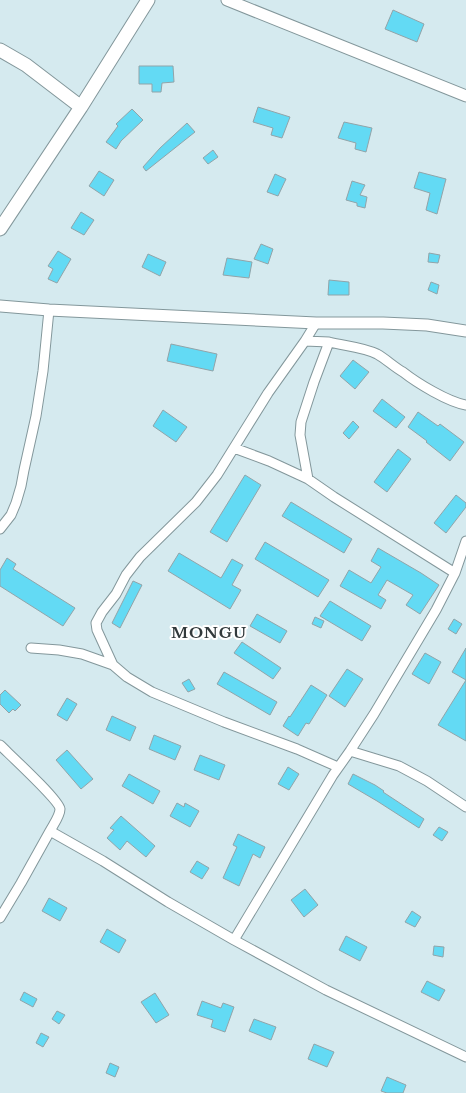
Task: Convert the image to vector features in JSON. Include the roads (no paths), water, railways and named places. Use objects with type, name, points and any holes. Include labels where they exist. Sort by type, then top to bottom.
[{"type":"main road","points":[[0,229],[81,107],[148,0]]},
{"type":"main road","points":[[0,50],[26,65],[81,107]]},
{"type":"street","points":[[226,0],[466,96]]},
{"type":"street","points":[[0,306],[49,310],[316,323],[383,323],[427,325],[466,331]]},
{"type":"street","points":[[0,529],[11,515],[21,486],[36,416],[43,371],[49,310]]},
{"type":"street","points":[[113,665],[97,630],[96,623],[116,594],[126,575],[140,557],[196,502],[217,474],[268,393],[316,323]]},
{"type":"street","points":[[305,340],[329,342],[366,350],[378,355],[406,375],[436,393],[466,405]]},
{"type":"street","points":[[308,479],[300,435],[301,422],[329,342]]},
{"type":"street","points":[[234,448],[269,461],[308,479],[455,573]]},
{"type":"street","points":[[234,940],[338,767],[378,708],[436,610],[455,573],[466,541]]},
{"type":"street","points":[[30,648],[59,650],[82,654],[113,665],[127,677],[152,692],[224,722],[297,749],[338,767]]},
{"type":"street","points":[[0,745],[51,796],[60,808],[59,814],[50,831],[0,918]]},
{"type":"street","points":[[350,751],[398,766],[427,781],[466,807]]},
{"type":"street","points":[[50,831],[103,861],[174,906],[326,990],[466,1057]]},
{"type":"district","name":"MONGU","points":[[209,632]]}]
